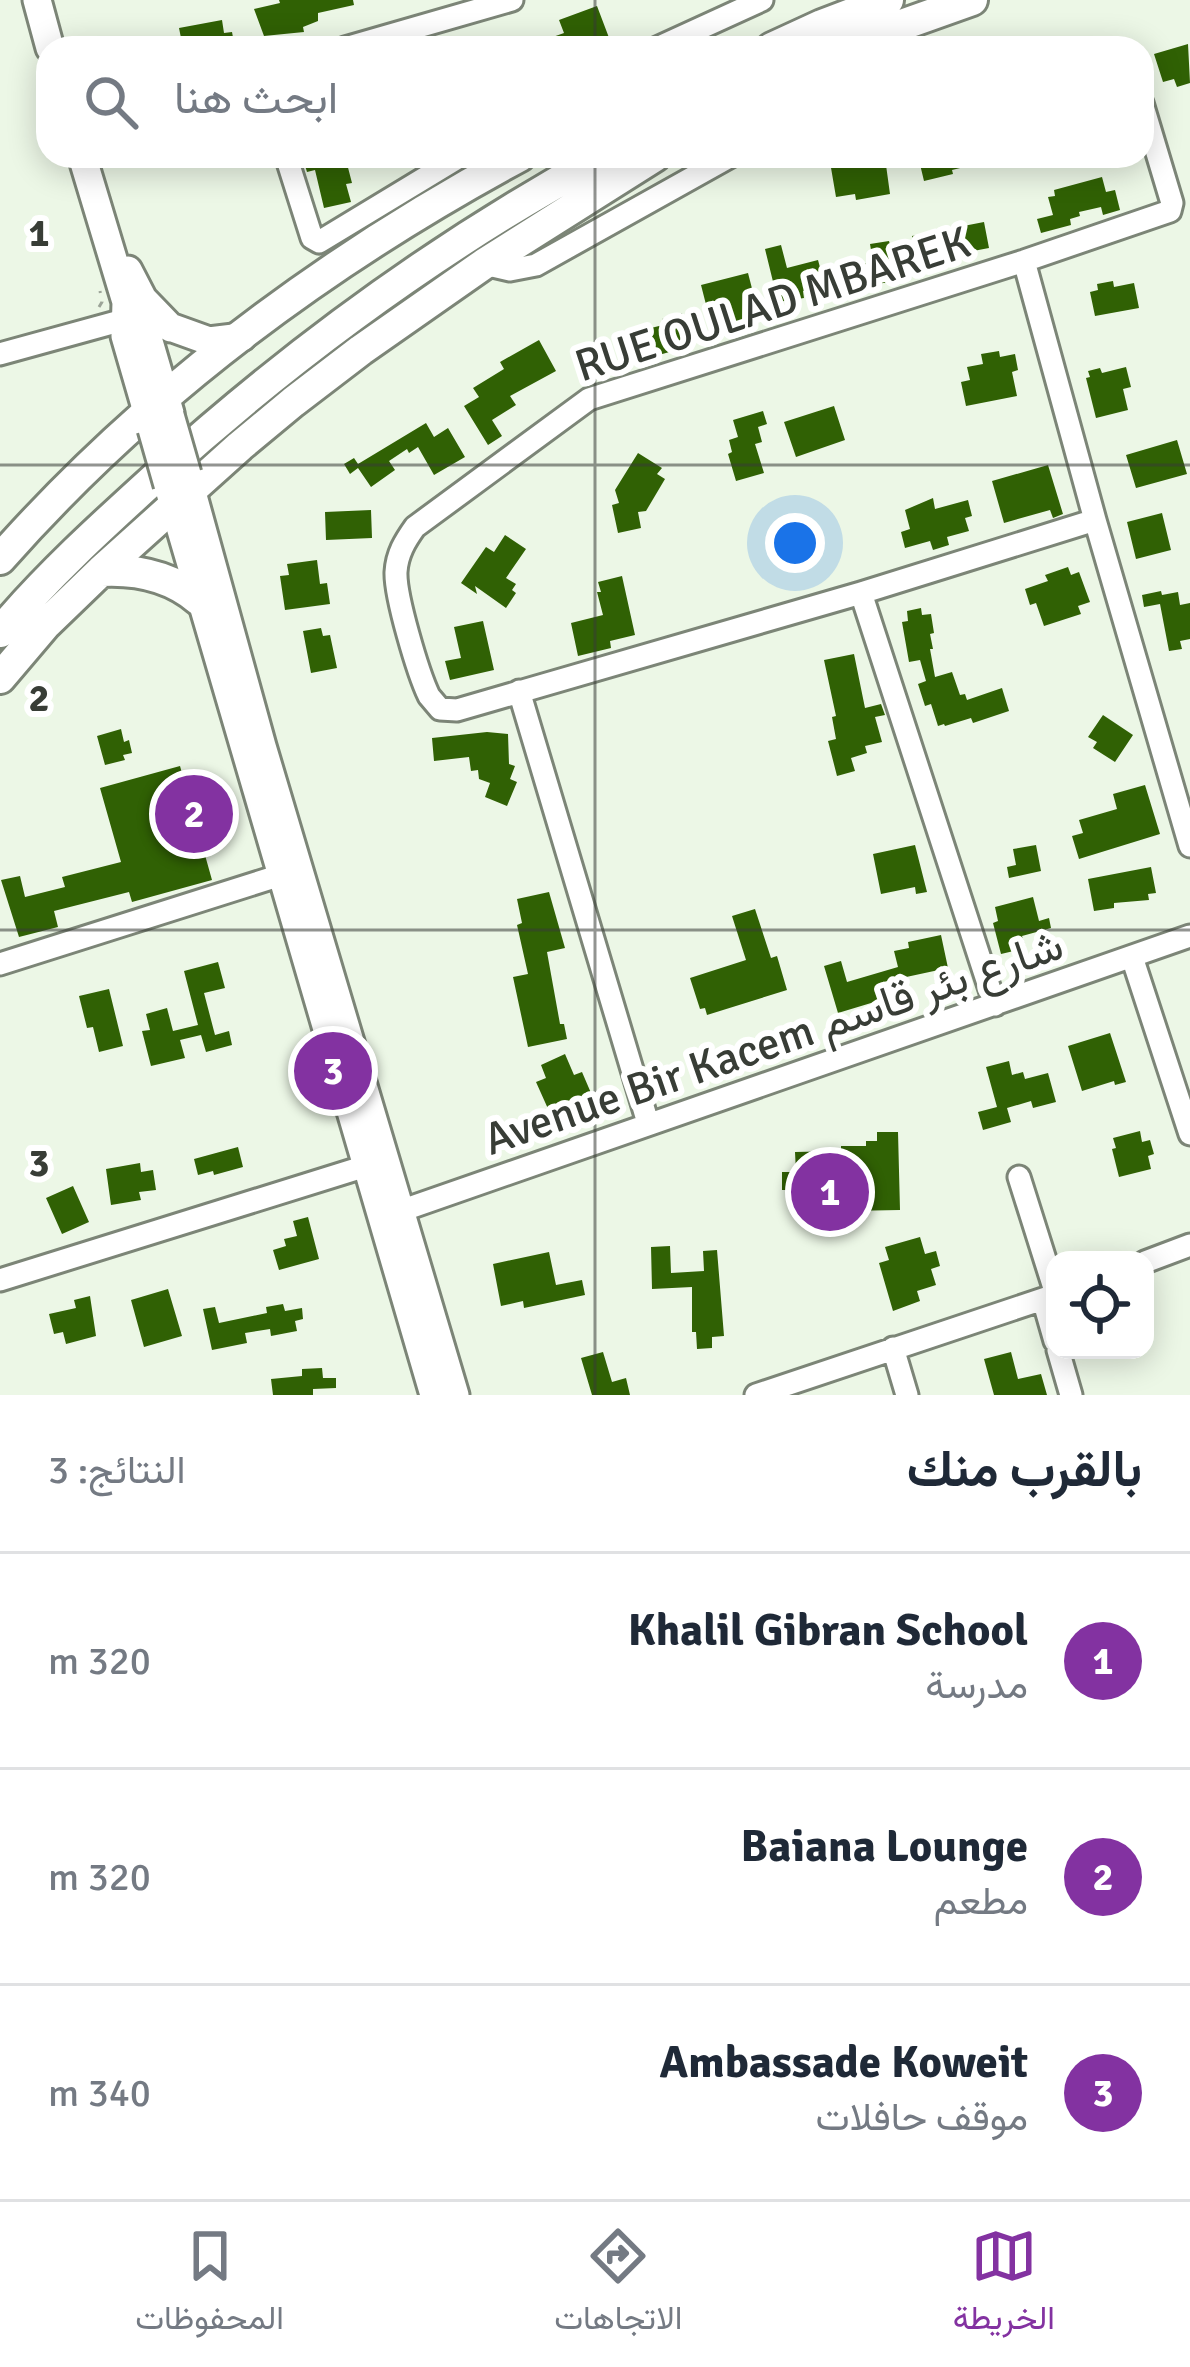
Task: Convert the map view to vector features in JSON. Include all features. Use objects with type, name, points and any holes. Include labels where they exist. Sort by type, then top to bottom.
[{"type":"highway","points":[[829,36],[888,0]]},
{"type":"highway","points":[[829,36],[971,0]]},
{"type":"highway","points":[[910,36],[997,0]]},
{"type":"highway","points":[[0,559],[61,495],[242,337],[371,244],[498,168]]},
{"type":"highway","points":[[0,603],[185,426],[290,339],[405,254],[546,168]]},
{"type":"highway","points":[[0,632],[141,490],[303,352],[478,230],[584,168]]},
{"type":"highway","points":[[0,678],[45,625],[180,488],[484,264],[636,168]]},
{"type":"highway","points":[[101,572],[154,575],[199,600]]},
{"type":"main road","points":[[37,0],[47,36]]},
{"type":"main road","points":[[86,168],[122,307],[149,338],[159,413],[256,724],[391,1215],[434,1395]]},
{"type":"main road","points":[[102,219],[114,233],[143,299],[171,328]]},
{"type":"main road","points":[[122,307],[209,341],[242,337]]},
{"type":"main road","points":[[180,488],[199,600],[366,1166],[391,1215],[455,1395]]},
{"type":"street","points":[[387,36],[512,0]]},
{"type":"street","points":[[682,36],[754,1]]},
{"type":"street","name":"RUE OULAD MBAREK","points":[[1095,520],[457,710],[440,709],[429,696],[397,588],[404,541],[429,515],[589,399],[1166,214],[1172,208],[1154,146]]},
{"type":"street","points":[[290,168],[312,238],[319,242],[441,168]]},
{"type":"street","points":[[484,264],[510,270],[536,266],[710,168]]},
{"type":"street","points":[[1024,261],[1190,846]]},
{"type":"street","points":[[0,354],[122,307]]},
{"type":"street","points":[[861,593],[995,1005]]},
{"type":"street","points":[[519,691],[648,1124]]},
{"type":"street","points":[[0,964],[281,875]]},
{"type":"street","name":"Avenue Bir Kacem شارع بئر قاسم","points":[[391,1215],[1190,936]]},
{"type":"street","points":[[1132,957],[1190,1134]]},
{"type":"street","points":[[0,1280],[366,1166]]},
{"type":"street","points":[[1019,1177],[1046,1277]]},
{"type":"street","points":[[1154,1259],[1190,1245]]},
{"type":"street","points":[[756,1395],[1046,1297]]},
{"type":"street","points":[[893,1348],[907,1395]]},
{"type":"street","points":[[1061,1359],[1071,1395]]},
{"type":"path","points":[[93,312],[102,302],[122,307]]},
{"type":"building","points":[[279,0],[353,0],[354,5],[318,13],[318,21],[303,27],[304,32],[264,36],[254,9]]},
{"type":"building","points":[[597,6],[608,36],[556,36],[564,33],[559,20]]},
{"type":"building","points":[[222,20],[224,33],[233,36],[181,36],[179,28]]},
{"type":"building","points":[[1188,44],[1190,83],[1177,87],[1174,79],[1163,82],[1154,54]]},
{"type":"building","points":[[306,168],[348,168],[351,202],[324,208],[315,170],[307,172]]},
{"type":"building","points":[[831,168],[886,168],[890,194],[856,200],[855,194],[836,197]]},
{"type":"building","points":[[921,168],[960,168],[952,170],[953,174],[924,181]]},
{"type":"building","points":[[1102,177],[1106,192],[1115,190],[1120,210],[1103,215],[1101,207],[1079,212],[1080,216],[1070,219],[1071,225],[1041,233],[1037,219],[1053,215],[1048,197],[1055,196],[1054,190]]},
{"type":"building","points":[[984,222],[989,248],[947,256],[949,265],[895,277],[896,281],[858,287],[855,265],[873,262],[870,244],[913,241],[912,236]]},
{"type":"building","points":[[781,245],[787,268],[818,260],[825,286],[803,291],[804,298],[778,302],[765,249]]},
{"type":"building","points":[[748,273],[756,304],[750,306],[755,326],[725,334],[724,330],[713,332],[701,285]]},
{"type":"building","points":[[1113,281],[1114,287],[1134,283],[1139,308],[1095,316],[1090,292],[1098,290],[1097,284]]},
{"type":"building","points":[[682,313],[691,346],[648,358],[642,340],[650,338],[647,329]]},
{"type":"building","points":[[539,340],[556,371],[510,396],[516,405],[492,420],[502,436],[488,445],[464,406],[479,397],[473,388],[504,369],[500,362]]},
{"type":"building","points":[[999,351],[1000,357],[1015,354],[1018,370],[1012,372],[1017,396],[966,406],[961,382],[970,380],[967,367],[983,364],[981,354]]},
{"type":"building","points":[[1126,367],[1131,387],[1123,389],[1128,410],[1096,418],[1088,371]]},
{"type":"building","points":[[834,406],[845,440],[796,457],[784,422]]},
{"type":"building","points":[[763,411],[767,424],[758,427],[762,442],[755,444],[764,473],[736,481],[728,454],[732,452],[729,440],[738,437],[733,420]]},
{"type":"building","points":[[426,423],[434,437],[448,428],[465,457],[434,475],[418,447],[409,453],[407,449],[389,461],[395,470],[371,487],[358,468],[350,474],[344,464],[354,458],[358,464]]},
{"type":"building","points":[[1177,440],[1187,474],[1136,488],[1126,455]]},
{"type":"building","points":[[638,453],[662,468],[657,474],[665,479],[646,511],[638,512],[641,528],[618,533],[612,505],[619,503],[615,490]]},
{"type":"building","points":[[1048,465],[1063,514],[1053,518],[1050,510],[1004,523],[992,481]]},
{"type":"building","points":[[933,498],[935,509],[968,500],[969,531],[947,537],[949,545],[933,550],[930,541],[905,548],[901,532],[910,529],[905,510]]},
{"type":"building","points":[[371,510],[372,538],[326,540],[325,512]]},
{"type":"building","points":[[1162,513],[1171,550],[1136,559],[1127,522]]},
{"type":"building","points":[[505,535],[526,549],[506,578],[516,584],[512,590],[516,593],[506,608],[475,586],[477,594],[461,583],[486,547],[494,552]]},
{"type":"building","points":[[317,560],[320,584],[327,583],[330,604],[285,610],[280,576],[289,575],[287,564]]},
{"type":"building","points":[[1068,567],[1071,575],[1079,572],[1090,602],[1078,606],[1081,614],[1044,626],[1025,589]]},
{"type":"building","points":[[622,576],[635,635],[610,641],[611,648],[578,656],[571,623],[603,615],[598,582]]},
{"type":"building","points":[[1161,591],[1162,595],[1178,592],[1180,605],[1190,603],[1190,639],[1180,641],[1182,649],[1169,651],[1160,604],[1144,607],[1142,595]]},
{"type":"building","points":[[921,608],[922,615],[931,614],[935,677],[952,672],[960,695],[965,694],[967,700],[1002,688],[1009,711],[973,723],[971,718],[938,726],[918,684],[926,681],[920,660],[909,662],[902,622],[908,621],[907,611]]},
{"type":"building","points":[[483,621],[494,670],[450,680],[445,661],[461,658],[454,627]]},
{"type":"building","points":[[321,628],[323,636],[330,635],[337,668],[311,673],[303,631]]},
{"type":"building","points":[[854,654],[865,708],[881,704],[885,715],[875,717],[882,742],[865,746],[867,753],[851,758],[855,771],[837,776],[828,741],[836,739],[832,717],[836,716],[824,660]]},
{"type":"building","points":[[1103,715],[1133,735],[1115,762],[1093,748],[1097,742],[1088,737]]},
{"type":"building","points":[[121,729],[132,753],[105,765],[97,736]]},
{"type":"building","points":[[508,734],[509,764],[515,766],[510,779],[517,782],[507,806],[485,797],[490,783],[479,779],[478,770],[471,771],[469,757],[434,761],[432,738]]},
{"type":"building","points":[[180,766],[212,880],[132,902],[129,892],[54,911],[58,927],[19,937],[1,880],[20,876],[25,897],[65,887],[62,877],[121,862],[100,788]]},
{"type":"building","points":[[1145,785],[1160,834],[1079,859],[1072,836],[1083,833],[1079,820],[1117,809],[1113,794]]},
{"type":"building","points":[[915,845],[927,892],[916,894],[915,887],[881,894],[873,854]]},
{"type":"building","points":[[1036,845],[1041,871],[1009,878],[1007,867],[1016,865],[1013,849]]},
{"type":"building","points":[[1151,867],[1156,893],[1148,894],[1149,900],[1114,903],[1114,908],[1094,911],[1088,879]]},
{"type":"building","points":[[549,892],[565,948],[547,952],[567,1039],[528,1047],[513,977],[528,974],[517,925],[522,923],[517,899]]},
{"type":"building","points":[[1033,897],[1039,921],[1049,918],[1051,928],[1022,936],[1026,948],[1001,954],[993,923],[998,921],[995,907]]},
{"type":"building","points":[[755,909],[787,990],[707,1015],[705,1008],[700,1009],[690,978],[746,960],[732,916]]},
{"type":"building","points":[[941,935],[948,968],[883,982],[881,1000],[838,1013],[824,966],[841,961],[847,982],[898,967],[894,951],[909,948],[908,942]]},
{"type":"building","points":[[218,962],[225,988],[204,993],[215,1035],[229,1031],[232,1045],[206,1052],[201,1035],[180,1040],[185,1058],[151,1066],[142,1031],[150,1030],[146,1014],[167,1008],[173,1031],[198,1025],[184,971]]},
{"type":"building","points":[[109,989],[123,1046],[99,1052],[79,996]]},
{"type":"building","points":[[1110,1033],[1126,1082],[1082,1091],[1068,1046]]},
{"type":"building","points":[[565,1054],[574,1075],[582,1072],[591,1093],[549,1111],[536,1082],[546,1078],[541,1065]]},
{"type":"building","points":[[1009,1061],[1012,1075],[1023,1072],[1025,1079],[1048,1073],[1056,1102],[1033,1108],[1031,1101],[1007,1108],[1011,1122],[983,1130],[978,1112],[997,1107],[986,1067]]},
{"type":"building","points":[[1140,1131],[1142,1142],[1150,1140],[1151,1169],[1119,1177],[1113,1138]]},
{"type":"building","points":[[877,1132],[898,1132],[900,1210],[792,1212],[791,1190],[782,1190],[782,1172],[796,1172],[795,1152],[866,1146],[866,1141],[877,1141]]},
{"type":"building","points":[[238,1147],[243,1167],[198,1175],[194,1159]]},
{"type":"building","points":[[140,1163],[141,1172],[153,1170],[156,1190],[139,1192],[141,1200],[111,1205],[106,1169]]},
{"type":"building","points":[[73,1186],[89,1222],[62,1234],[46,1198]]},
{"type":"building","points":[[308,1217],[319,1259],[279,1270],[273,1250],[286,1246],[284,1239],[297,1236],[293,1221]]},
{"type":"building","points":[[920,1237],[925,1254],[936,1251],[940,1266],[931,1269],[936,1285],[917,1291],[920,1301],[893,1311],[879,1263],[889,1260],[885,1247]]},
{"type":"building","points":[[670,1246],[671,1273],[704,1271],[703,1251],[717,1250],[724,1336],[712,1337],[712,1348],[697,1349],[696,1332],[692,1332],[692,1287],[652,1289],[651,1247]]},
{"type":"building","points":[[549,1252],[556,1285],[582,1280],[585,1295],[524,1308],[523,1301],[501,1306],[493,1264]]},
{"type":"building","points":[[168,1289],[182,1336],[144,1347],[131,1300]]},
{"type":"building","points":[[90,1296],[96,1336],[66,1344],[63,1332],[54,1334],[49,1314],[76,1308],[74,1300]]},
{"type":"building","points":[[283,1304],[285,1311],[302,1308],[303,1319],[295,1321],[297,1331],[271,1336],[270,1329],[245,1333],[247,1343],[212,1350],[203,1309],[215,1307],[219,1323],[267,1313],[266,1307]]},
{"type":"building","points":[[603,1352],[612,1382],[626,1378],[630,1395],[592,1395],[581,1358]]},
{"type":"building","points":[[1011,1352],[1018,1379],[1041,1374],[1047,1395],[994,1395],[984,1359]]},
{"type":"building","points":[[322,1368],[323,1378],[336,1378],[336,1388],[313,1389],[313,1395],[273,1395],[271,1379],[302,1376],[302,1369]]},
{"type":"place","name":"Baiana Lounge","points":[[194,814]]},
{"type":"place","name":"Ambassade Koweit","points":[[333,1071]]},
{"type":"place","name":"Khalil Gibran School","points":[[830,1192]]}]
